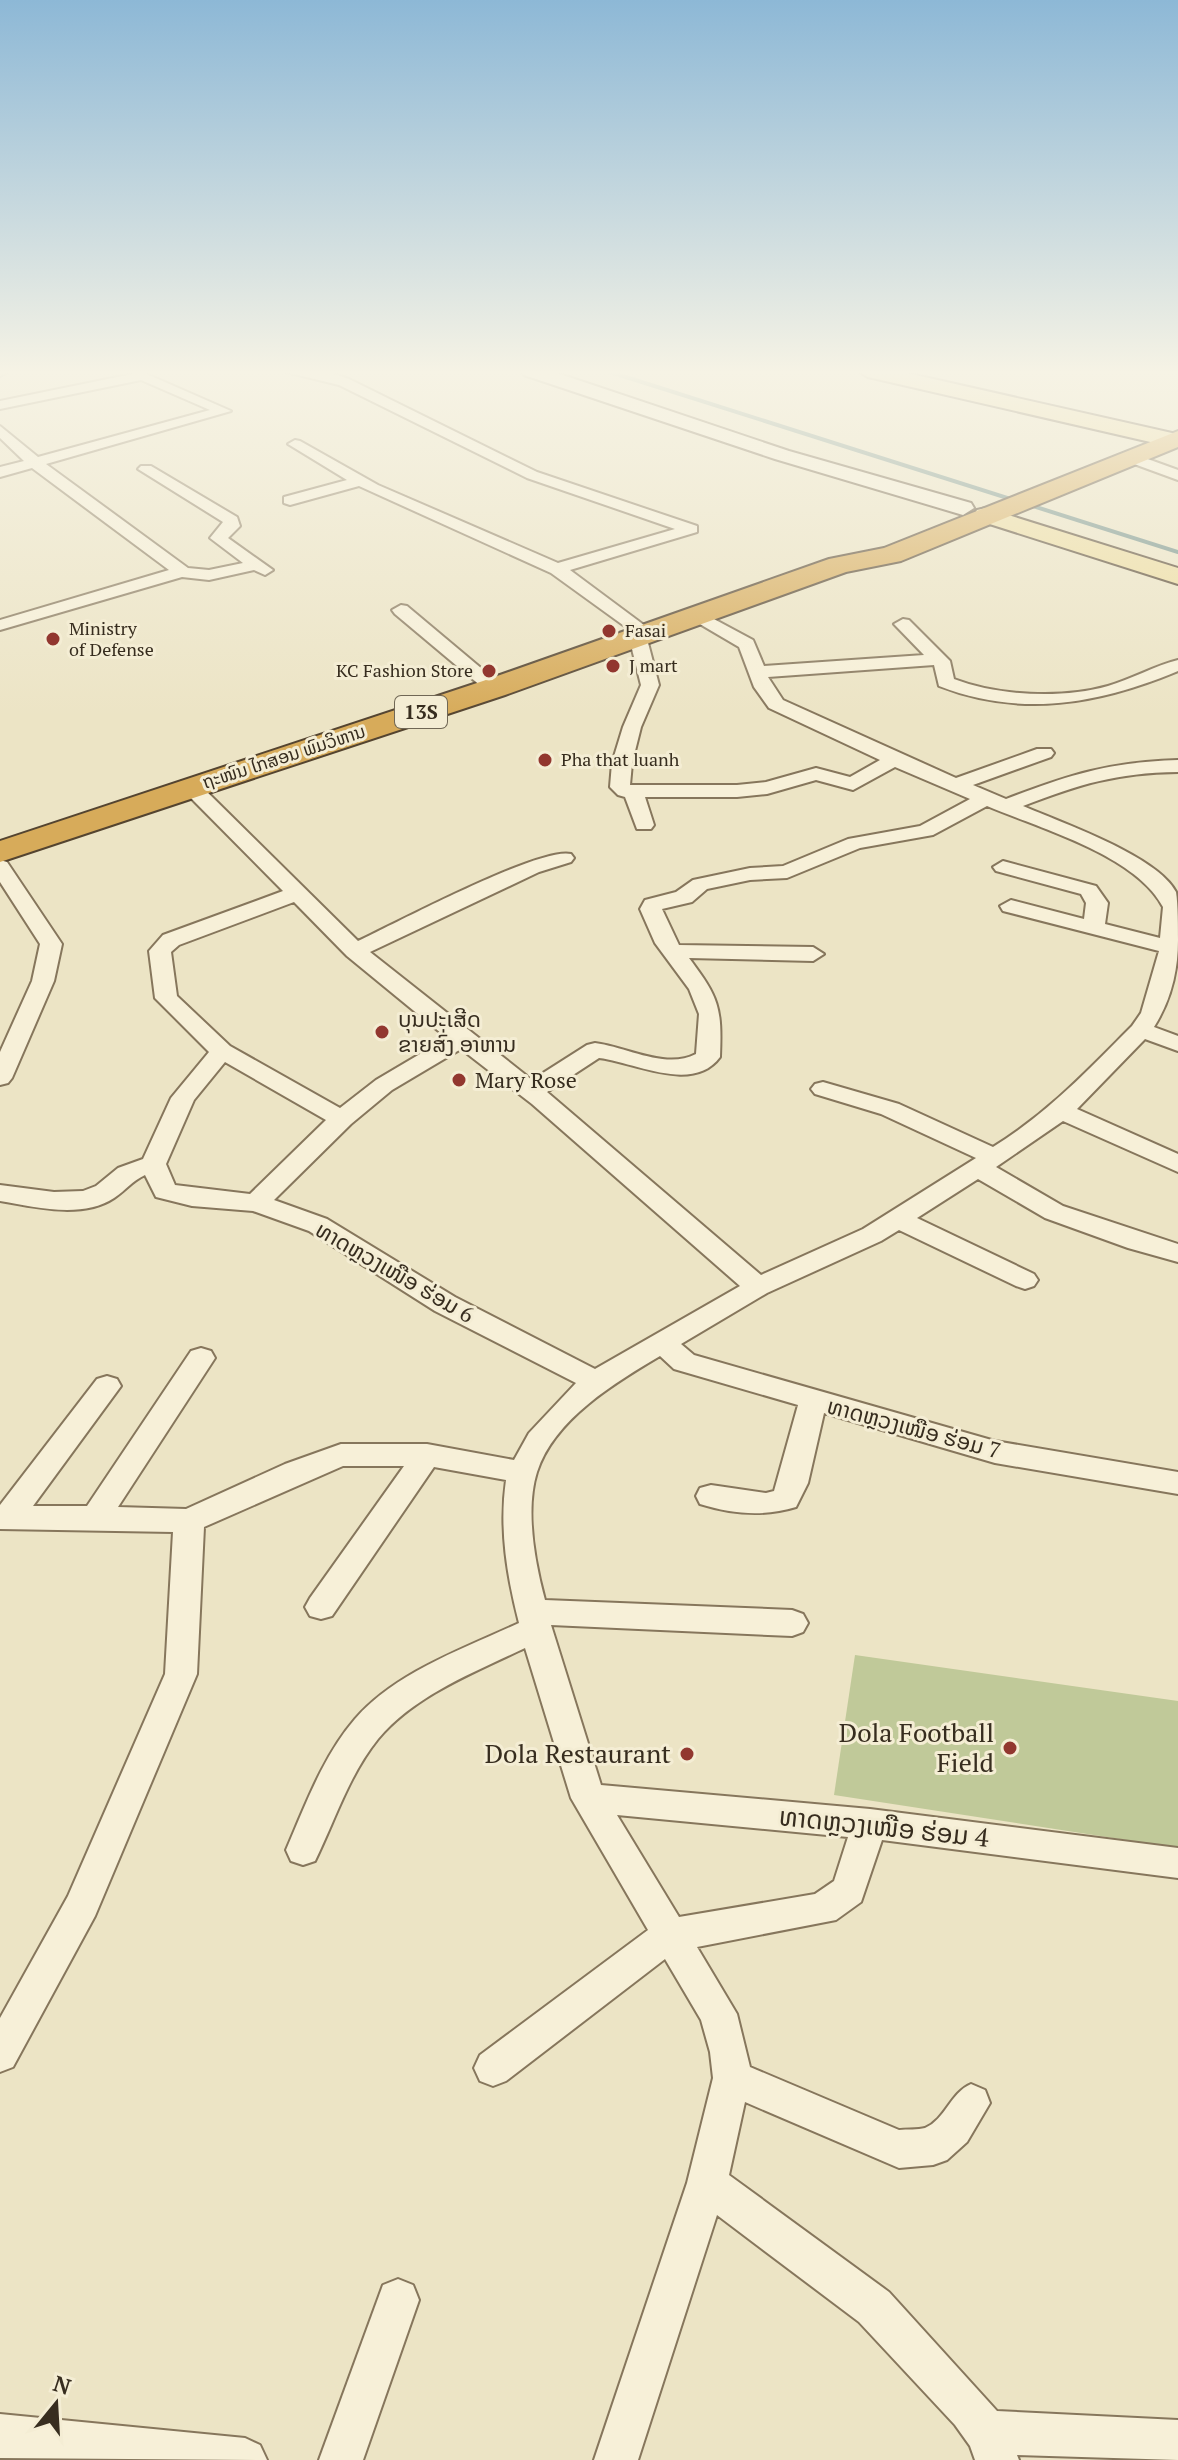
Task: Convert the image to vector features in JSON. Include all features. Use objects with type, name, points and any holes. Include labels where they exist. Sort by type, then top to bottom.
[{"type":"highway","name":"ຖະໜົນ ໄກສອນ ພົມວິຫານ","points":[[0,852],[494,688],[839,565],[891,555],[1048,486]]},
{"type":"highway","name":"ຖະໜົນ ໄກສອນ ພົມວິຫານ","points":[[1001,506],[1056,486]]},
{"type":"main road","points":[[1001,506],[1053,537]]},
{"type":"main road","points":[[1001,506],[1053,537]]},
{"type":"main road","points":[[1001,506],[989,529],[1053,537],[1178,576]]},
{"type":"street","points":[[66,486],[182,572],[192,576],[214,576],[259,568],[218,538],[232,526],[231,520],[174,486]]},
{"type":"street","points":[[290,500],[343,486]]},
{"type":"street","points":[[372,486],[557,569],[643,636],[650,685],[622,763],[620,787],[625,791],[737,791],[767,788],[816,774],[853,784],[894,759]]},
{"type":"street","points":[[557,569],[691,529],[564,486]]},
{"type":"street","points":[[914,486],[1001,506]]},
{"type":"street","points":[[0,625],[182,572]]},
{"type":"street","points":[[401,610],[494,688]]},
{"type":"street","points":[[616,2460],[707,2183],[732,2078],[729,2052],[718,2014],[588,1798],[523,1577],[517,1509],[522,1472],[539,1440],[566,1408],[596,1381],[758,1287],[872,1235],[1061,1111],[1141,1030],[1158,1000],[1173,958],[1174,907],[1153,878],[1111,851],[894,759],[776,704],[757,672],[747,644],[699,616]]},
{"type":"street","points":[[903,624],[921,640],[935,660],[944,665],[947,684],[1013,696],[1098,694],[1177,667]]},
{"type":"street","points":[[757,672],[935,660]]},
{"type":"street","points":[[956,785],[1044,753]]},
{"type":"street","points":[[532,1091],[595,1050],[660,1065],[691,1066],[708,1057],[710,1014],[700,988],[673,952],[651,909],[657,902],[684,897],[700,884],[750,874],[787,872],[855,843],[926,831],[996,802],[1081,777],[1139,767],[1178,766]]},
{"type":"street","points":[[192,788],[355,951],[462,1039],[532,1091],[758,1287]]},
{"type":"street","points":[[634,793],[644,825]]},
{"type":"street","points":[[355,951],[532,868],[564,858]]},
{"type":"street","points":[[0,866],[51,944],[43,981],[0,1078]]},
{"type":"street","points":[[1003,867],[1089,890],[1097,903],[1094,928]]},
{"type":"street","points":[[299,893],[171,940],[160,951],[166,998],[222,1051],[342,1119]]},
{"type":"street","points":[[1011,906],[1094,928],[1173,958]]},
{"type":"street","points":[[673,952],[712,950],[813,954]]},
{"type":"street","points":[[1141,1030],[1178,1044]]},
{"type":"street","points":[[256,1203],[342,1119],[384,1085],[462,1039]]},
{"type":"street","points":[[0,1193],[65,1200],[86,1199],[105,1193],[116,1180],[132,1171],[153,1164],[183,1098],[222,1051]]},
{"type":"street","points":[[823,1089],[890,1109],[986,1162],[1054,1212],[1137,1242],[1178,1253]]},
{"type":"street","points":[[1061,1111],[1178,1164]]},
{"type":"street","name":"ທາດຫຼວງເໜືອ ຮ່ອມ 6","points":[[153,1164],[165,1191],[192,1198],[256,1203],[318,1225],[445,1304],[596,1381]]},
{"type":"street","points":[[898,1219],[1025,1280]]},
{"type":"street","name":"ທາດຫຼວງເໜືອ ຮ່ອມ 7","points":[[661,1341],[684,1362],[995,1452],[1178,1483]]},
{"type":"street","points":[[95,1517],[201,1358]]},
{"type":"street","points":[[4,1517],[107,1386]]},
{"type":"street","points":[[711,1496],[766,1504],[785,1499],[793,1483],[813,1401]]},
{"type":"street","points":[[4,1517],[189,1521],[295,1472],[341,1455],[427,1455],[522,1472]]},
{"type":"street","points":[[321,1607],[427,1455]]},
{"type":"street","points":[[0,2054],[82,1905],[181,1674],[189,1521]]},
{"type":"street","points":[[303,1850],[337,1774],[367,1728],[396,1702],[534,1620],[792,1623]]},
{"type":"street","name":"ທາດຫຼວງເໜືອ ຮ່ອມ 4","points":[[588,1798],[870,1824],[1178,1863]]},
{"type":"street","points":[[493,2068],[669,1935],[823,1909],[848,1891],[870,1824]]},
{"type":"street","points":[[732,2078],[899,2149],[933,2146],[953,2129],[971,2103]]},
{"type":"street","points":[[707,2183],[874,2307],[970,2410],[992,2446],[1178,2442]]},
{"type":"street","points":[[341,2460],[398,2300]]},
{"type":"street","points":[[0,2436],[245,2460]]},
{"type":"green space","name":"Dola Football Field","points":[[855,1655],[1178,1701],[1178,1848],[834,1795]]},
{"type":"waterway","points":[[969,486],[1178,552]]},
{"type":"place","name":"Fasai","points":[[609,631]]},
{"type":"place","name":"Ministry of Defense","points":[[53,639]]},
{"type":"place","name":"J mart","points":[[613,666]]},
{"type":"place","name":"KC Fashion Store","points":[[489,671]]},
{"type":"place","name":"Pha that luanh","points":[[545,760]]},
{"type":"place","name":"ບຸນປະເສີດ ຂາຍສົ່ງ ອາຫານ","points":[[382,1032]]},
{"type":"place","name":"Mary Rose","points":[[459,1080]]},
{"type":"place","name":"Dola Football Field","points":[[1010,1748]]},
{"type":"place","name":"Dola Restaurant","points":[[687,1754]]}]
